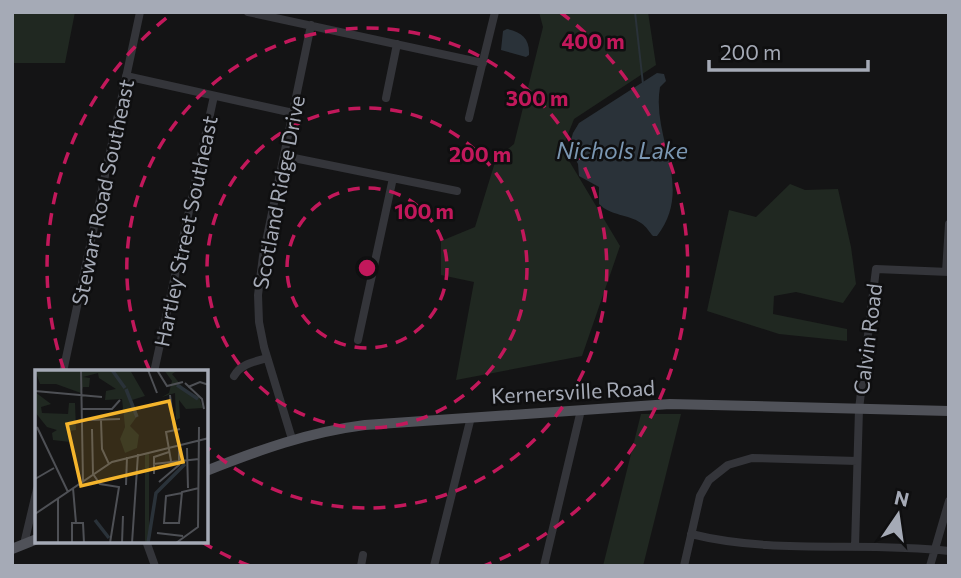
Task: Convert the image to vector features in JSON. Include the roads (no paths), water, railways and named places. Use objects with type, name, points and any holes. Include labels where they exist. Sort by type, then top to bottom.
[{"type":"main road","name":"Kernersville Road","points":[[208,470],[292,439],[326,430],[365,425],[670,404],[949,411]]},
{"type":"main road","points":[[12,549],[35,540]]},
{"type":"street","name":"Stewart Road Southeast","points":[[63,370],[139,12]]},
{"type":"street","points":[[248,12],[483,63]]},
{"type":"street","points":[[469,118],[495,12]]},
{"type":"street","name":"Scotland Ridge Drive","points":[[292,439],[259,322],[258,282],[311,25]]},
{"type":"street","points":[[386,98],[397,44]]},
{"type":"street","name":"Hartley Street Southeast","points":[[126,76],[214,96],[154,370]]},
{"type":"street","points":[[214,96],[293,113]]},
{"type":"street","points":[[284,156],[457,191]]},
{"type":"street","points":[[358,340],[393,178]]},
{"type":"street","points":[[947,272],[949,224]]},
{"type":"street","name":"Calvin Road","points":[[855,547],[859,409],[876,269],[947,272]]},
{"type":"street","points":[[234,376],[244,365],[267,358]]},
{"type":"street","points":[[544,566],[581,410]]},
{"type":"street","points":[[434,566],[471,417]]},
{"type":"street","points":[[684,566],[704,487],[720,470],[736,461],[752,458],[857,461]]},
{"type":"street","points":[[24,544],[35,497]]},
{"type":"street","points":[[930,566],[949,501]]},
{"type":"street","points":[[691,534],[736,544],[949,551]]},
{"type":"street","points":[[147,543],[155,566]]},
{"type":"street","points":[[361,566],[363,555]]},
{"type":"water","points":[[507,29],[524,37],[529,55],[526,57],[501,50],[503,31]]},
{"type":"water","name":"Nichols Lake","points":[[657,73],[664,74],[666,81],[660,87],[659,106],[672,181],[672,199],[668,217],[657,236],[653,236],[641,223],[609,211],[599,204],[599,187],[579,176],[578,164],[569,147],[579,123]]},
{"type":"waterway","points":[[635,12],[643,84]]}]
